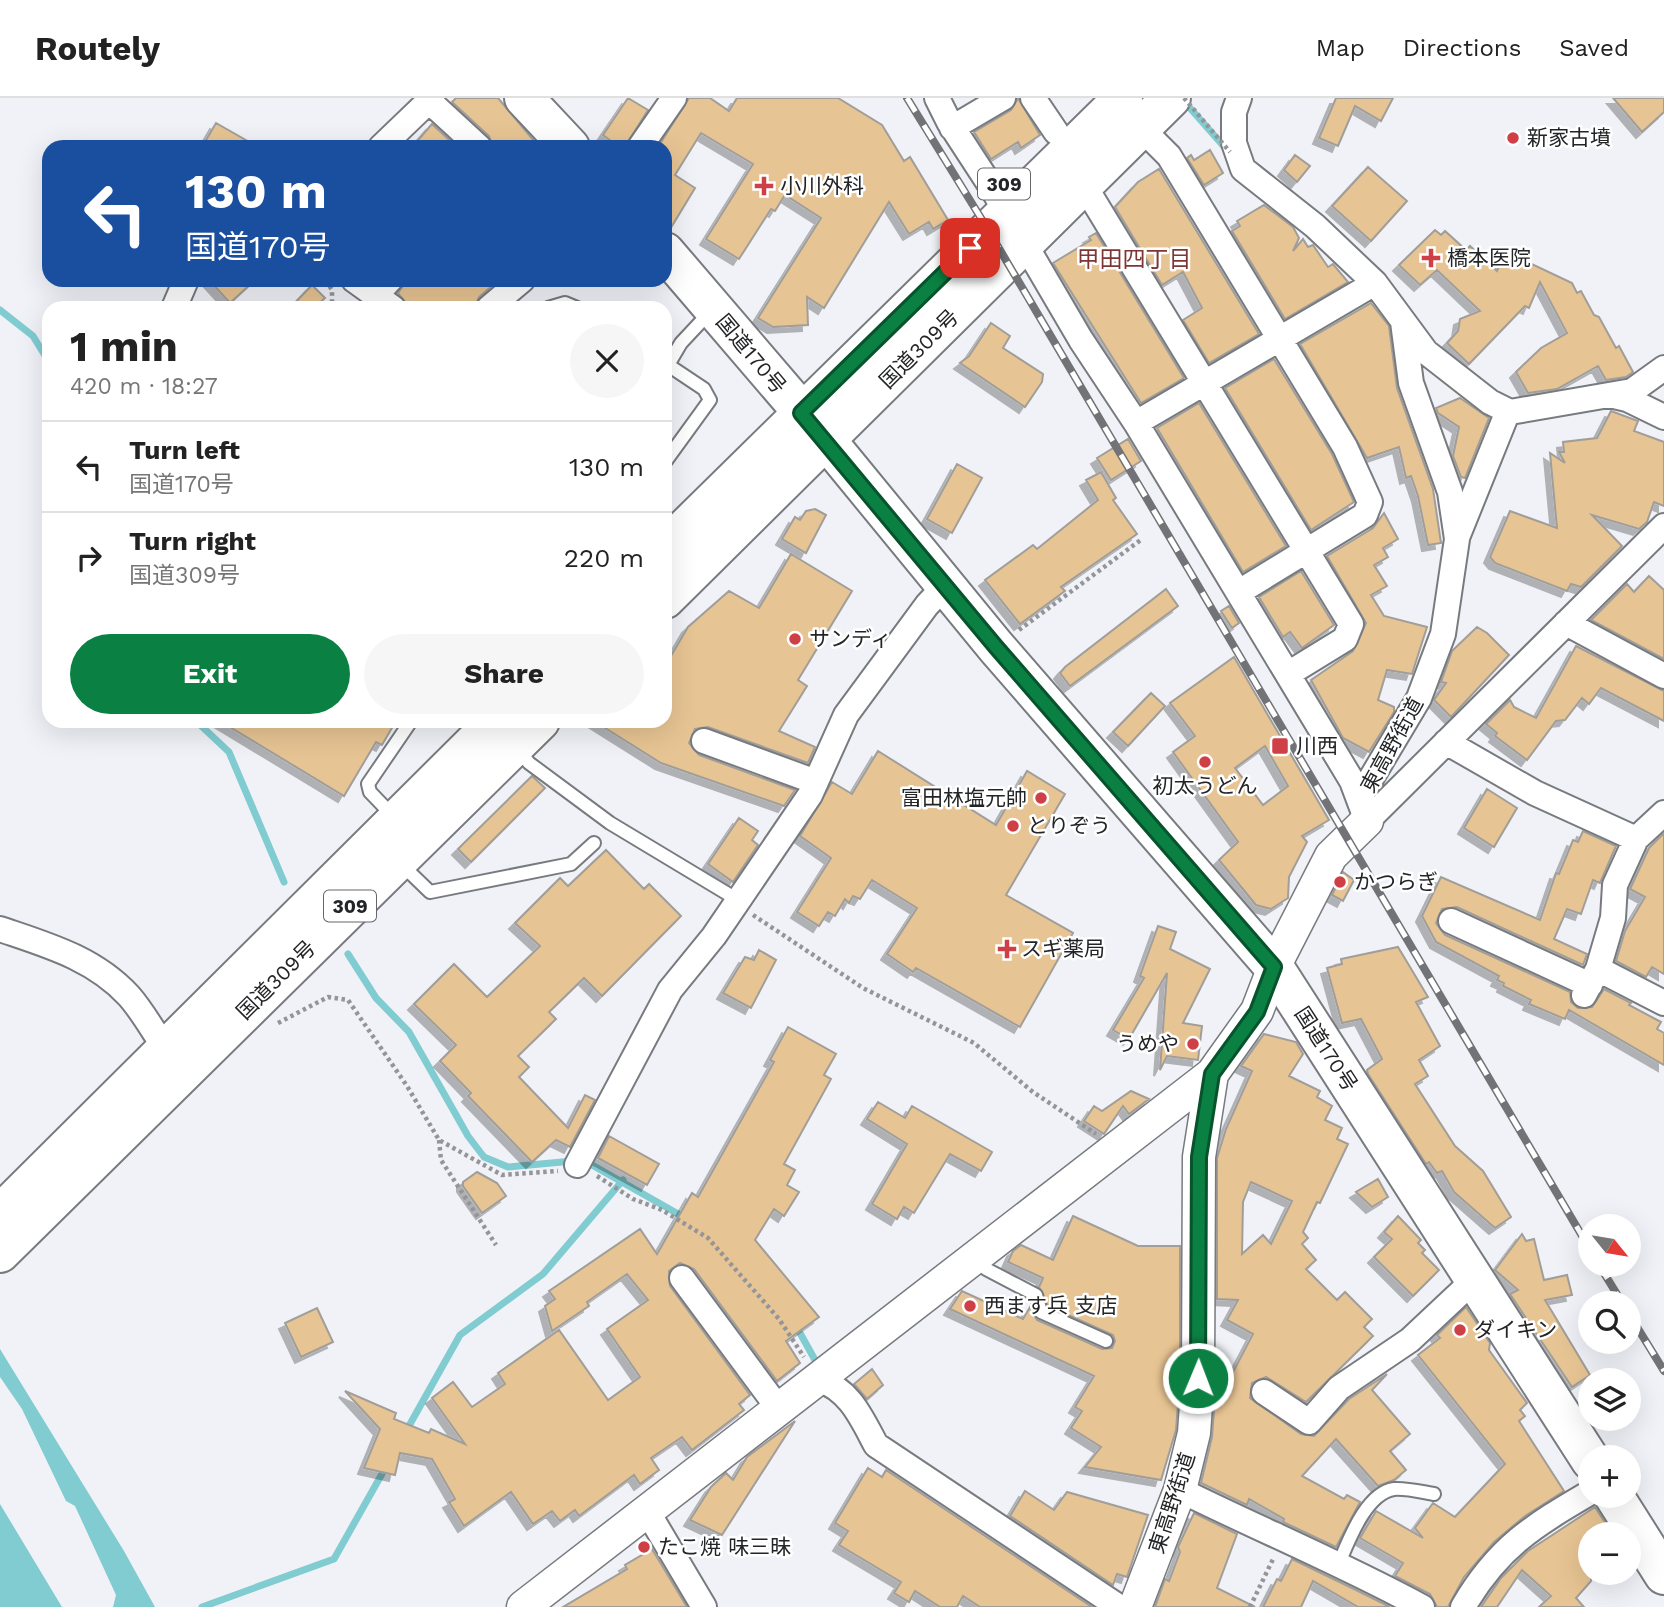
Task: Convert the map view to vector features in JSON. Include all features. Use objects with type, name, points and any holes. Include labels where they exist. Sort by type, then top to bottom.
[{"type":"highway","points":[[524,98],[563,140]]},
{"type":"highway","name":"309","points":[[1009,217],[1056,132],[1092,98]]},
{"type":"highway","name":"国道309号","points":[[672,592],[827,441],[1009,217],[1123,98]]},
{"type":"highway","name":"国道309号","points":[[673,536],[933,283],[1009,217],[1084,185],[1171,98]]},
{"type":"highway","name":"309","points":[[1084,185],[1140,158],[1199,98]]},
{"type":"highway","name":"国道170号","points":[[672,260],[827,441],[996,647],[1274,967],[1581,1445]]},
{"type":"highway","name":"国道309号","points":[[161,1068],[398,820],[517,729]]},
{"type":"highway","name":"国道309号","points":[[161,1068],[246,1009],[397,860],[517,729]]},
{"type":"highway","name":"309","points":[[0,1214],[161,1068]]},
{"type":"highway","name":"309","points":[[0,1252],[161,1068]]},
{"type":"highway","points":[[1622,1508],[1664,1575]]},
{"type":"street","points":[[645,140],[674,98]]},
{"type":"street","points":[[937,98],[1081,340],[1136,423],[1239,592],[1364,809],[1446,742],[1664,526]]},
{"type":"street","points":[[953,128],[1003,98]]},
{"type":"street","points":[[1033,98],[1056,132]]},
{"type":"street","points":[[1235,155],[1234,112],[1240,98]]},
{"type":"street","points":[[388,140],[430,99],[472,140]]},
{"type":"street","points":[[1155,142],[1169,156],[1345,447],[1370,502],[1365,516],[1239,592]]},
{"type":"street","name":"東高野街道","points":[[1135,1607],[1180,1490],[1195,1419],[1199,1157],[1212,1074],[1257,1012],[1274,967],[1331,856],[1364,809],[1419,698],[1443,634],[1457,539],[1450,492],[1411,383],[1403,320],[1375,282],[1315,226],[1243,169],[1235,155]]},
{"type":"street","points":[[1084,185],[1351,624],[1345,639],[1288,674]]},
{"type":"street","points":[[1136,423],[1375,282]]},
{"type":"street","points":[[364,287],[383,301]]},
{"type":"street","points":[[497,301],[514,287]]},
{"type":"street","points":[[1403,320],[1426,352],[1508,411],[1632,391],[1664,368]]},
{"type":"street","points":[[1605,394],[1627,399],[1664,417]]},
{"type":"street","points":[[1457,539],[1488,454],[1508,411]]},
{"type":"street","points":[[577,1165],[670,990],[714,936],[816,782],[846,715],[927,605],[945,586]]},
{"type":"street","points":[[1566,624],[1664,676]]},
{"type":"street","points":[[705,741],[816,782]]},
{"type":"street","points":[[1446,742],[1535,793],[1636,839]]},
{"type":"street","points":[[1590,983],[1614,918],[1615,885],[1636,839],[1664,813]]},
{"type":"street","points":[[1451,921],[1590,983],[1664,1003]]},
{"type":"street","points":[[0,929],[63,949],[106,975],[130,997],[161,1068]]},
{"type":"street","points":[[523,1607],[1212,1074]]},
{"type":"street","points":[[682,1278],[779,1409]]},
{"type":"street","points":[[1264,1392],[1309,1422],[1339,1388],[1410,1340],[1475,1279]]},
{"type":"street","points":[[824,1374],[856,1408],[876,1445],[1119,1607]]},
{"type":"street","points":[[1180,1490],[1282,1541],[1339,1563],[1422,1607]]},
{"type":"street","points":[[1463,1607],[1502,1552],[1537,1522],[1578,1499]]},
{"type":"street","points":[[646,1511],[704,1607]]},
{"type":"lane","points":[[672,357],[681,343],[713,309]]},
{"type":"lane","points":[[672,368],[704,389],[710,400],[672,452]]},
{"type":"lane","points":[[398,820],[370,792],[368,784],[406,728]]},
{"type":"lane","points":[[517,729],[529,763],[610,823],[736,901]]},
{"type":"lane","points":[[397,860],[430,892],[571,864],[594,843]]},
{"type":"lane","points":[[976,1257],[986,1269],[1036,1295],[1041,1312],[1106,1341]]},
{"type":"lane","points":[[1339,1563],[1368,1508],[1381,1493],[1396,1489],[1434,1494]]},
{"type":"path","points":[[1184,98],[1235,155]]},
{"type":"path","points":[[996,647],[1142,538]]},
{"type":"path","points":[[736,901],[863,988],[974,1043],[1033,1093],[1096,1135],[1108,1153]]},
{"type":"path","points":[[246,1009],[266,1029],[328,997],[348,1000],[407,1086],[439,1140],[441,1160],[496,1245]]},
{"type":"path","points":[[439,1140],[502,1175],[518,1176],[575,1168],[577,1165],[633,1199],[662,1210],[708,1238],[824,1374]]},
{"type":"path","points":[[1250,1607],[1282,1541]]},
{"type":"water","points":[[0,1349],[124,1551],[155,1607],[113,1607],[116,1595],[75,1506],[66,1501],[22,1409],[0,1377]]},
{"type":"water","points":[[0,1504],[62,1607],[0,1607]]},
{"type":"building","points":[[456,98],[498,98],[533,140],[490,140],[452,102]]},
{"type":"building","points":[[628,98],[648,110],[629,140],[610,140],[603,135]]},
{"type":"building","points":[[689,98],[710,98],[729,111],[737,98],[838,98],[882,125],[904,161],[910,157],[948,220],[933,229],[929,222],[909,234],[889,202],[824,308],[807,297],[808,325],[773,327],[758,318],[821,218],[785,195],[775,211],[771,209],[739,259],[706,239],[753,164],[701,133],[675,175],[695,188],[672,226],[672,140],[662,140]]},
{"type":"building","points":[[1018,98],[1040,135],[1021,148],[1018,142],[991,159],[974,132],[1011,110]]},
{"type":"building","points":[[1336,98],[1393,98],[1381,121],[1355,106],[1338,146],[1319,138]]},
{"type":"building","points":[[1613,98],[1664,98],[1664,112],[1642,132]]},
{"type":"building","points":[[216,123],[246,140],[206,140]]},
{"type":"building","points":[[432,124],[449,140],[418,140]]},
{"type":"building","points":[[1210,150],[1223,173],[1204,185],[1187,158],[1191,155],[1194,160]]},
{"type":"building","points":[[1295,155],[1310,166],[1297,182],[1284,170]]},
{"type":"building","points":[[1368,167],[1407,201],[1371,241],[1332,206]]},
{"type":"building","points":[[1159,169],[1259,334],[1209,363],[1183,320],[1202,308],[1183,272],[1162,285],[1115,207],[1138,182]]},
{"type":"building","points":[[1264,205],[1293,227],[1299,238],[1293,251],[1303,239],[1308,247],[1313,245],[1328,267],[1333,264],[1348,282],[1285,319],[1232,231],[1240,226],[1237,221]]},
{"type":"building","points":[[1435,230],[1441,235],[1445,231],[1466,250],[1470,246],[1497,271],[1504,254],[1572,283],[1577,293],[1581,291],[1594,315],[1599,317],[1616,348],[1619,346],[1633,372],[1626,377],[1606,380],[1598,366],[1557,389],[1528,393],[1516,372],[1541,348],[1567,333],[1540,282],[1529,308],[1525,306],[1469,364],[1447,343],[1458,331],[1460,319],[1480,311],[1437,270],[1420,285],[1399,265]]},
{"type":"building","points":[[1096,233],[1184,378],[1141,403],[1053,263],[1091,240],[1089,237]]},
{"type":"building","points":[[215,287],[247,287],[232,301],[228,301]]},
{"type":"building","points":[[310,287],[314,287],[325,298],[322,301],[297,301]]},
{"type":"building","points":[[402,287],[491,287],[477,301],[404,301],[398,293]]},
{"type":"building","points":[[1371,303],[1389,326],[1397,388],[1433,489],[1441,543],[1428,545],[1418,496],[1411,476],[1406,478],[1399,447],[1367,458],[1300,344]]},
{"type":"building","points":[[991,323],[1010,336],[1003,348],[1043,374],[1042,382],[1025,407],[960,363],[969,356]]},
{"type":"building","points":[[1274,359],[1332,454],[1354,502],[1311,530],[1225,388]]},
{"type":"building","points":[[1460,398],[1489,418],[1465,478],[1461,477],[1453,456],[1459,427],[1438,413],[1436,408]]},
{"type":"building","points":[[1199,403],[1286,546],[1243,572],[1157,428]]},
{"type":"building","points":[[1611,411],[1638,421],[1634,431],[1664,442],[1664,506],[1654,502],[1647,522],[1639,529],[1592,515],[1622,546],[1581,587],[1571,584],[1567,591],[1495,563],[1490,557],[1510,511],[1557,528],[1550,453],[1565,463],[1559,452],[1564,452],[1563,442],[1597,438]]},
{"type":"building","points":[[1128,439],[1141,461],[1111,480],[1097,458]]},
{"type":"building","points":[[957,464],[982,478],[952,533],[927,519]]},
{"type":"building","points":[[1101,472],[1116,498],[1113,500],[1137,534],[1061,587],[1065,591],[1020,624],[985,580],[1033,545],[1037,549],[1098,500],[1086,480]]},
{"type":"building","points":[[815,509],[826,515],[806,553],[782,539],[795,517],[800,520],[806,511]]},
{"type":"building","points":[[1384,513],[1398,539],[1383,548],[1388,557],[1374,565],[1387,586],[1371,595],[1384,616],[1427,627],[1412,674],[1387,670],[1378,700],[1394,707],[1394,712],[1369,752],[1343,738],[1311,680],[1353,651],[1366,623],[1327,556],[1373,528]]},
{"type":"building","points":[[791,554],[852,591],[798,680],[807,686],[779,731],[815,747],[808,763],[708,727],[695,729],[689,743],[699,755],[795,790],[784,806],[661,763],[605,728],[672,728],[672,654],[688,627],[729,591],[759,608]]},
{"type":"building","points":[[1301,571],[1334,625],[1302,648],[1290,632],[1283,637],[1259,597]]},
{"type":"building","points":[[1649,576],[1664,590],[1664,659],[1591,620],[1627,584],[1634,592]]},
{"type":"building","points":[[1166,589],[1178,606],[1070,686],[1060,673],[1065,667]]},
{"type":"building","points":[[1229,606],[1239,623],[1232,628],[1221,611]]},
{"type":"building","points":[[1477,627],[1509,655],[1451,717],[1434,700],[1446,683],[1441,682],[1452,651]]},
{"type":"building","points":[[1576,646],[1664,691],[1664,721],[1601,688],[1589,704],[1582,698],[1565,720],[1556,721],[1527,760],[1495,736],[1497,733],[1486,724],[1510,700],[1514,707],[1536,718]]},
{"type":"building","points":[[1234,657],[1329,820],[1302,836],[1307,842],[1289,877],[1288,898],[1271,909],[1256,905],[1219,860],[1238,842],[1173,752],[1195,736],[1170,703]],"holes":[[[1265,746],[1288,786],[1263,805],[1235,768]]]},
{"type":"building","points":[[1151,693],[1165,706],[1128,746],[1113,732]]},
{"type":"building","points":[[232,728],[392,728],[382,745],[376,742],[344,796]]},
{"type":"building","points":[[878,751],[996,825],[1027,771],[1065,794],[1006,895],[1073,933],[1020,1027],[916,968],[913,972],[887,954],[917,908],[872,880],[860,899],[853,896],[849,903],[845,899],[835,916],[828,912],[819,926],[797,912],[831,858],[800,836],[832,782],[852,794]]},
{"type":"building","points":[[532,776],[545,788],[471,862],[458,849]]},
{"type":"building","points":[[1487,789],[1517,808],[1494,847],[1464,828]]},
{"type":"building","points":[[739,818],[758,831],[752,840],[758,845],[733,882],[708,864]]},
{"type":"building","points":[[1583,831],[1616,846],[1600,883],[1593,880],[1581,914],[1567,909],[1554,939],[1587,954],[1583,965],[1457,907],[1442,909],[1436,923],[1445,935],[1570,992],[1571,1002],[1578,1008],[1592,1007],[1604,989],[1631,1003],[1629,1005],[1661,1022],[1657,1029],[1664,1033],[1664,1065],[1569,1010],[1565,1019],[1529,1004],[1531,1000],[1503,986],[1504,983],[1497,980],[1499,976],[1436,942],[1422,916],[1441,877],[1540,920],[1556,873],[1559,874],[1573,840],[1578,842]]},
{"type":"building","points":[[1664,833],[1664,974],[1652,967],[1646,977],[1616,961],[1625,931],[1645,897],[1630,889],[1649,848]]},
{"type":"building","points":[[606,850],[644,889],[649,884],[681,916],[602,996],[584,978],[549,1012],[556,1019],[518,1056],[529,1067],[519,1077],[568,1128],[585,1095],[595,1100],[570,1147],[556,1140],[532,1162],[468,1096],[471,1093],[440,1061],[456,1045],[414,1004],[454,964],[487,997],[540,946],[515,923],[560,878],[568,886]]},
{"type":"building","points":[[1343,872],[1354,880],[1343,901],[1332,895]]},
{"type":"building","points":[[1158,926],[1176,932],[1170,949],[1210,969],[1183,1023],[1202,1026],[1198,1060],[1167,1056],[1160,1070],[1167,973],[1129,1039],[1113,1030],[1144,978],[1140,976]]},
{"type":"building","points":[[1398,947],[1428,997],[1416,1002],[1440,1046],[1419,1060],[1428,1076],[1415,1084],[1455,1146],[1483,1171],[1511,1217],[1495,1228],[1454,1192],[1442,1171],[1437,1173],[1429,1162],[1426,1164],[1368,1074],[1367,1070],[1382,1059],[1361,1019],[1342,1023],[1327,968],[1342,964],[1341,959]]},
{"type":"building","points":[[759,950],[776,960],[751,1008],[723,993],[745,957],[754,960]]},
{"type":"building","points":[[788,1027],[836,1054],[824,1075],[831,1079],[784,1164],[795,1170],[787,1185],[799,1192],[784,1216],[774,1209],[755,1240],[819,1317],[786,1341],[800,1363],[777,1381],[694,1269],[680,1263],[669,1271],[670,1286],[750,1395],[739,1404],[744,1410],[692,1450],[682,1437],[651,1458],[659,1470],[640,1484],[634,1475],[579,1516],[575,1510],[560,1521],[552,1511],[533,1524],[511,1492],[464,1526],[449,1502],[455,1499],[432,1459],[400,1453],[395,1475],[364,1468],[380,1429],[345,1391],[396,1413],[394,1419],[429,1433],[431,1429],[465,1444],[432,1398],[453,1382],[472,1407],[505,1384],[498,1373],[559,1330],[608,1400],[640,1377],[607,1329],[648,1300],[627,1274],[587,1302],[589,1306],[552,1331],[545,1306],[555,1299],[549,1291],[640,1229],[657,1254],[692,1193],[698,1197],[774,1062],[770,1060]]},
{"type":"building","points":[[1264,1034],[1296,1042],[1303,1054],[1289,1076],[1320,1091],[1317,1097],[1332,1106],[1325,1120],[1342,1128],[1337,1139],[1348,1144],[1303,1232],[1308,1238],[1302,1244],[1316,1260],[1306,1269],[1337,1300],[1345,1292],[1372,1319],[1364,1327],[1373,1336],[1306,1402],[1266,1377],[1252,1383],[1250,1398],[1301,1434],[1314,1436],[1349,1399],[1387,1374],[1372,1390],[1410,1434],[1390,1451],[1406,1470],[1394,1480],[1378,1486],[1336,1439],[1302,1476],[1344,1499],[1347,1495],[1360,1502],[1336,1547],[1283,1522],[1284,1519],[1249,1499],[1247,1505],[1201,1483],[1212,1437],[1216,1383],[1221,1373],[1230,1378],[1253,1334],[1227,1320],[1238,1300],[1217,1299],[1217,1158],[1226,1129],[1252,1071],[1241,1066]],"holes":[[[1251,1182],[1292,1201],[1271,1244],[1263,1235],[1242,1254],[1243,1202]]]},
{"type":"building","points":[[1131,1091],[1149,1099],[1129,1114],[1123,1106],[1104,1134],[1084,1121],[1094,1106],[1102,1111]]},
{"type":"building","points":[[878,1102],[905,1118],[912,1106],[992,1152],[981,1171],[950,1154],[914,1213],[904,1207],[897,1219],[872,1204],[907,1144],[867,1119]]},
{"type":"building","points":[[609,1136],[659,1164],[647,1185],[598,1158]]},
{"type":"building","points":[[477,1172],[497,1183],[506,1196],[482,1213],[463,1186],[463,1182]]},
{"type":"building","points":[[1378,1179],[1388,1197],[1372,1207],[1356,1192]]},
{"type":"building","points":[[1073,1216],[1138,1246],[1180,1246],[1180,1377],[1176,1430],[1161,1480],[1085,1467],[1101,1447],[1071,1428],[1082,1411],[1075,1407],[1094,1376],[950,1309],[962,1291],[1023,1319],[1030,1307],[1037,1320],[1102,1349],[1112,1348],[1115,1341],[1113,1335],[1048,1306],[1039,1287],[1043,1278],[1008,1262],[1013,1251],[1021,1245],[1053,1260]]},
{"type":"building","points":[[1398,1216],[1421,1240],[1418,1243],[1425,1250],[1422,1253],[1439,1270],[1413,1296],[1374,1257],[1392,1239],[1384,1232]]},
{"type":"building","points":[[1522,1234],[1526,1241],[1534,1239],[1544,1280],[1567,1275],[1572,1295],[1545,1300],[1586,1368],[1578,1368],[1578,1383],[1572,1387],[1510,1294],[1518,1290],[1495,1270]]},
{"type":"building","points":[[1466,1307],[1490,1343],[1489,1350],[1527,1403],[1520,1410],[1525,1416],[1519,1421],[1564,1491],[1525,1516],[1494,1542],[1464,1577],[1448,1607],[1437,1607],[1430,1594],[1395,1576],[1403,1563],[1360,1538],[1376,1511],[1423,1538],[1415,1528],[1433,1503],[1455,1517],[1505,1464],[1418,1355],[1440,1338],[1437,1335]]},
{"type":"building","points":[[317,1308],[333,1342],[301,1357],[285,1323]]},
{"type":"building","points":[[872,1369],[883,1385],[867,1399],[854,1384]]},
{"type":"building","points":[[795,1421],[722,1535],[690,1520],[711,1487],[726,1473],[733,1480],[747,1457]]},
{"type":"building","points":[[868,1468],[882,1477],[886,1470],[1092,1607],[980,1607],[963,1596],[957,1607],[940,1607],[915,1591],[909,1602],[894,1593],[901,1582],[839,1545],[848,1531],[835,1523]]},
{"type":"building","points":[[1025,1491],[1054,1510],[1067,1492],[1148,1515],[1127,1577],[1117,1574],[1113,1585],[1010,1516]]},
{"type":"building","points":[[1593,1508],[1605,1522],[1578,1522],[1578,1585],[1587,1585],[1576,1598],[1584,1607],[1539,1607],[1551,1596],[1522,1570],[1497,1607],[1481,1607],[1501,1578],[1528,1551]]},
{"type":"building","points":[[1194,1513],[1237,1534],[1217,1588],[1255,1607],[1155,1607],[1165,1579],[1169,1581],[1180,1552],[1178,1547]]},
{"type":"building","points":[[652,1549],[687,1607],[563,1607],[627,1569],[625,1565]]},
{"type":"building","points":[[1292,1559],[1390,1607],[1358,1607],[1313,1581],[1301,1607],[1263,1607],[1277,1579],[1281,1581]]},
{"type":"waterway","points":[[1182,99],[1227,150]]},
{"type":"waterway","points":[[0,310],[33,336],[42,351]]},
{"type":"waterway","points":[[203,728],[229,752],[284,882]]},
{"type":"waterway","points":[[348,954],[376,998],[409,1032],[468,1136],[484,1157],[508,1167],[573,1161]]},
{"type":"waterway","points":[[585,1161],[687,1219]]},
{"type":"waterway","points":[[405,1433],[460,1335],[543,1274],[623,1180]]},
{"type":"waterway","points":[[795,1324],[815,1360],[822,1366]]},
{"type":"waterway","points":[[202,1607],[334,1559],[387,1465]]},
{"type":"railway","points":[[907,98],[984,223],[1578,1229]]},
{"type":"railway","points":[[1607,1278],[1615,1291]]},
{"type":"railway","points":[[1641,1334],[1664,1371]]},
{"type":"place","name":"新家古墳","points":[[1513,138]]},
{"type":"place","name":"小川外科","points":[[764,186]]},
{"type":"place","name":"橋本医院","points":[[1431,258]]},
{"type":"place","name":"サンディ","points":[[795,639]]},
{"type":"place","name":"川西","points":[[1280,746]]},
{"type":"place","name":"初太うどん","points":[[1205,762]]},
{"type":"place","name":"富田林塩元帥","points":[[1041,798]]},
{"type":"place","name":"とりぞう","points":[[1013,826]]},
{"type":"place","name":"かつらぎ","points":[[1340,882]]},
{"type":"place","name":"スギ薬局","points":[[1007,949]]},
{"type":"place","name":"うめや","points":[[1193,1044]]},
{"type":"place","name":"西ます兵 支店","points":[[970,1306]]},
{"type":"place","name":"ダイキン","points":[[1460,1330]]},
{"type":"place","name":"たこ焼 味三昧","points":[[644,1547]]},
{"type":"district","name":"甲田四丁目","points":[[1134,259]]},
{"type":"route","points":[[970,248],[801,413],[996,647],[1274,967],[1257,1012],[1212,1074],[1199,1157],[1198,1378]]}]
